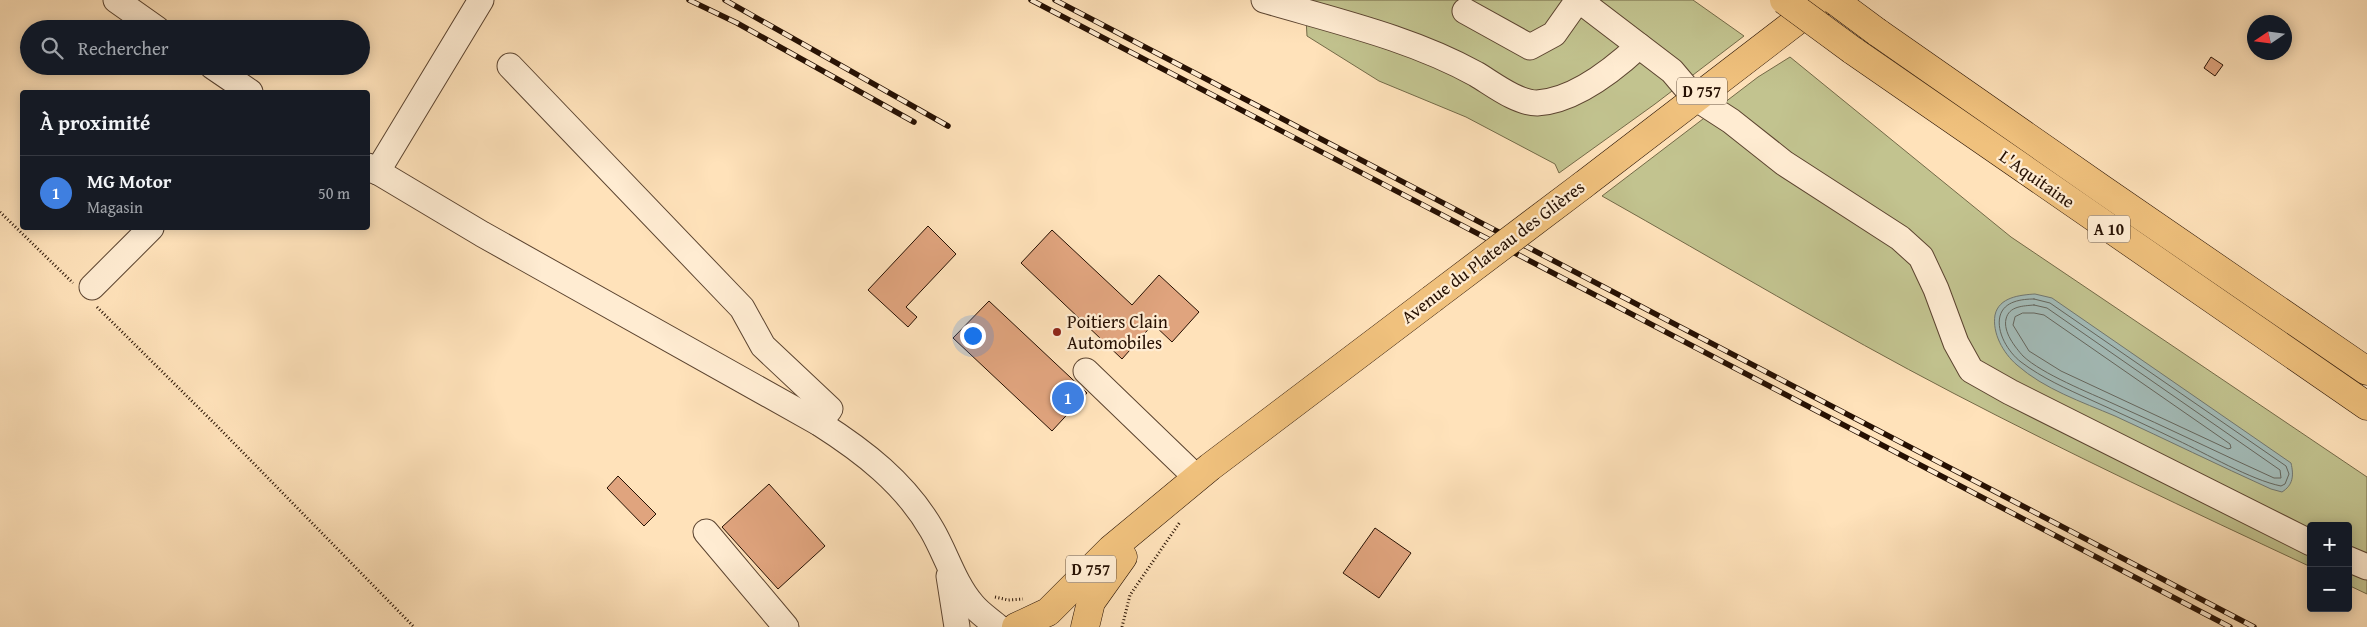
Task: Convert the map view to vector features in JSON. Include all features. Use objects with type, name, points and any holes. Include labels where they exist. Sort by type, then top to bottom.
[{"type":"main road","name":"L'Aquitaine","points":[[1784,0],[1852,50],[2367,406]]},
{"type":"main road","name":"Avenue du Plateau des Glières","points":[[1084,627],[1091,602],[1102,583],[1174,512],[1197,478],[1583,185],[1694,97],[1824,0]]},
{"type":"main road","name":"L'Aquitaine","points":[[1834,0],[2102,189],[2367,371]]},
{"type":"main road","name":"Avenue du Plateau des Glières","points":[[1017,627],[1048,612],[1112,549],[1174,512]]},
{"type":"main road","points":[[1010,627],[1017,627]]},
{"type":"street","points":[[116,0],[144,20]]},
{"type":"street","points":[[480,0],[372,169],[482,234],[819,423],[855,446],[883,469],[913,501],[933,530],[946,559],[973,605],[998,627]]},
{"type":"street","points":[[1264,0],[1371,32],[1455,63],[1516,96],[1535,103],[1551,101],[1591,83],[1619,64],[1639,46]]},
{"type":"street","points":[[1466,11],[1530,47],[1554,34],[1578,0],[1672,71],[1694,97],[1731,121],[1784,162],[1833,207],[1900,238],[1921,257],[1936,289],[1956,343],[1972,370],[2010,392],[2307,541]]},
{"type":"street","points":[[510,66],[742,308],[762,346],[830,409],[819,423]]},
{"type":"street","points":[[225,75],[247,90]]},
{"type":"street","points":[[87,292],[149,230]]},
{"type":"street","points":[[1086,371],[1197,478]]},
{"type":"street","points":[[706,532],[786,627]]},
{"type":"street","points":[[946,559],[957,627]]},
{"type":"street","points":[[2352,561],[2367,567]]},
{"type":"path","points":[[0,212],[87,292],[414,627]]},
{"type":"path","points":[[1122,627],[1130,596],[1174,512]]},
{"type":"path","points":[[973,605],[983,596],[989,595],[1008,600],[1027,599]]},
{"type":"green space","points":[[1305,0],[1693,0],[1744,36],[1655,104],[1559,173],[1555,164],[1466,117],[1379,81],[1307,36]]},
{"type":"green space","points":[[1790,57],[2011,237],[2367,477],[2367,594],[2352,587],[2352,522],[2307,522],[2307,565],[2086,460],[1953,393],[1820,321],[1602,196],[1758,77]]},
{"type":"water","points":[[2035,294],[2052,298],[2291,463],[2292,476],[2288,486],[2282,492],[2271,489],[2051,388],[2028,374],[2003,349],[1995,329],[1995,315],[1997,309],[2005,301],[2017,296]]},
{"type":"building","points":[[2211,57],[2223,65],[2215,76],[2204,68]]},
{"type":"building","points":[[928,226],[956,254],[906,307],[917,317],[908,327],[868,290]]},
{"type":"building","points":[[1052,230],[1132,305],[1159,275],[1199,312],[1172,342],[1153,324],[1122,359],[1021,263]]},
{"type":"building","points":[[989,301],[1087,393],[1052,431],[953,338]]},
{"type":"building","points":[[618,476],[656,514],[644,526],[607,488]]},
{"type":"building","points":[[769,484],[825,546],[778,589],[722,527]]},
{"type":"building","points":[[1375,528],[1411,553],[1379,598],[1343,573]]},
{"type":"railway","points":[[689,0],[737,23],[914,122]]},
{"type":"railway","points":[[725,0],[948,126]]},
{"type":"railway","points":[[1031,0],[2230,627]]},
{"type":"railway","points":[[1055,0],[2254,627]]},
{"type":"place","name":"Poitiers Clain Automobiles","points":[[1057,332]]},
{"type":"place","name":"MG Motor","points":[[1068,398]]}]
